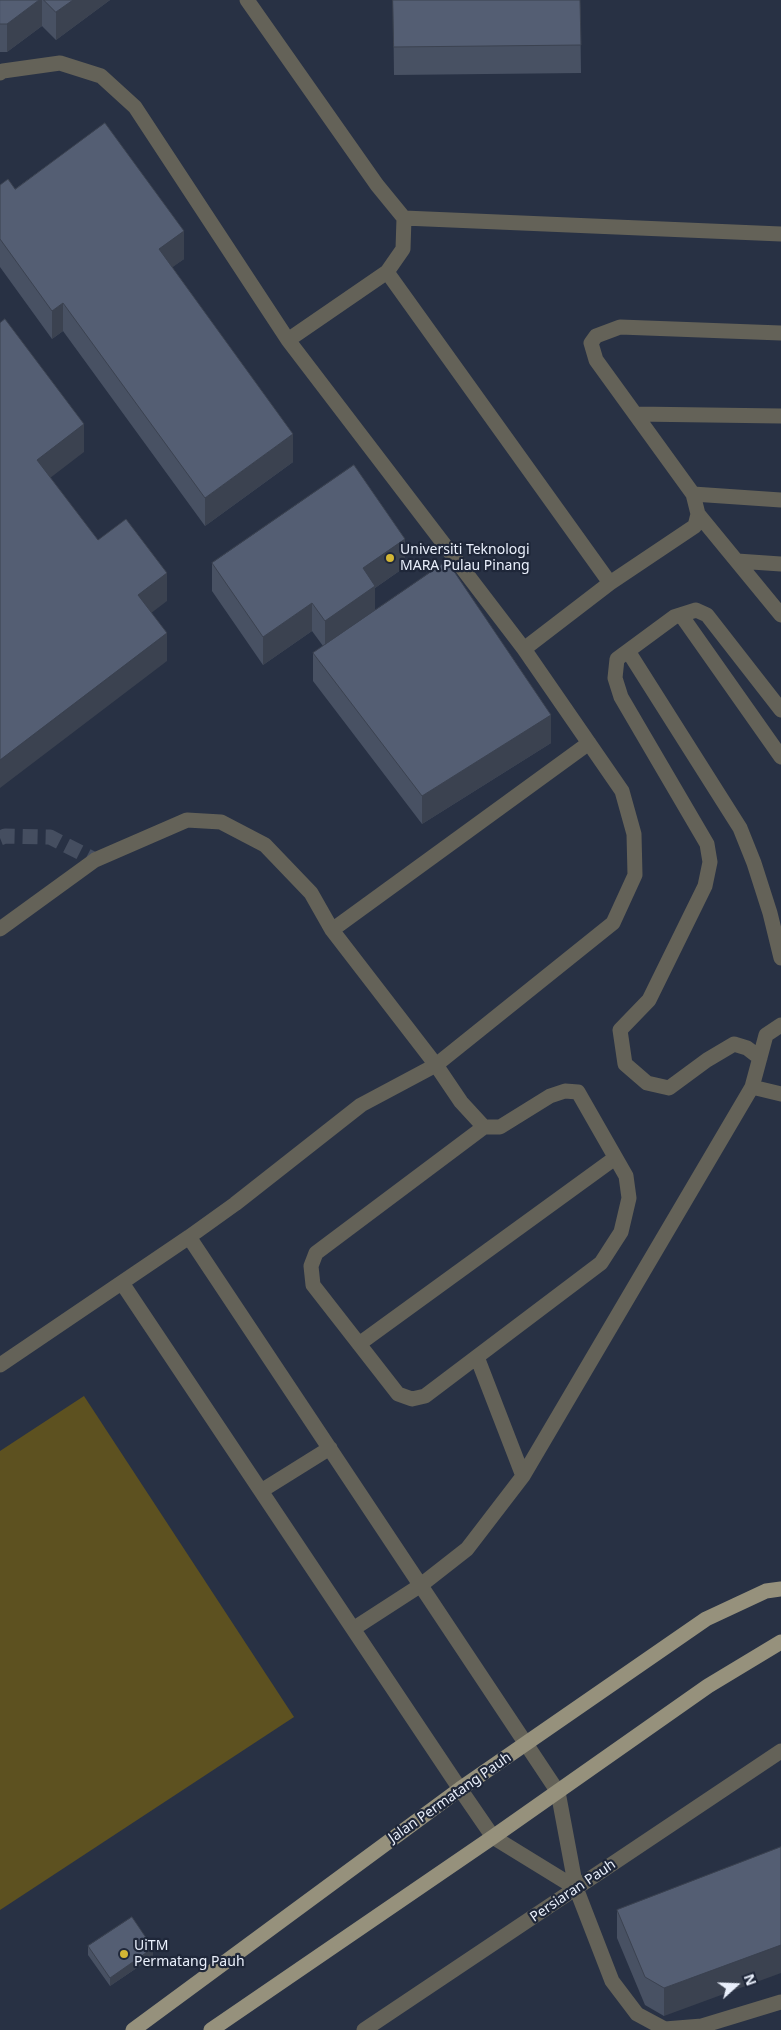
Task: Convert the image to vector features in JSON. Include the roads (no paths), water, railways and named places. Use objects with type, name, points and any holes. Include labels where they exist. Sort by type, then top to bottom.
[{"type":"main road","name":"Jalan Permatang Pauh","points":[[132,2030],[460,1789],[706,1619],[766,1591],[781,1589]]},
{"type":"main road","points":[[211,2030],[493,1837],[708,1686],[781,1642]]},
{"type":"street","points":[[247,0],[376,185],[404,218],[403,248],[387,272],[288,340]]},
{"type":"street","points":[[0,73],[3,71],[60,64],[101,76],[135,107],[288,340],[524,649],[622,791],[634,834],[635,875],[613,923],[436,1065],[361,1105],[235,1204],[0,1365]]},
{"type":"street","points":[[404,218],[781,234]]},
{"type":"street","points":[[387,272],[610,583]]},
{"type":"street","points":[[781,333],[620,327],[596,336],[591,343],[596,360],[693,494],[698,514],[781,615]]},
{"type":"street","points":[[634,414],[781,416]]},
{"type":"street","points":[[693,494],[781,500]]},
{"type":"street","points":[[524,649],[610,583],[695,526],[698,514]]},
{"type":"street","points":[[737,561],[781,564]]},
{"type":"street","points":[[760,1058],[747,1048],[734,1044],[707,1060],[669,1088],[647,1082],[625,1064],[620,1030],[649,1000],[705,886],[710,862],[707,844],[621,697],[614,678],[617,659],[674,617],[696,610],[707,616],[781,710]]},
{"type":"street","points":[[681,615],[781,757]]},
{"type":"street","points":[[628,651],[740,828],[754,863],[770,913],[781,958]]},
{"type":"street","points":[[332,930],[588,743]]},
{"type":"street","points":[[0,929],[95,860],[187,820],[221,822],[265,845],[311,893],[332,930],[436,1065],[461,1102],[484,1127]]},
{"type":"street","points":[[353,1629],[421,1585],[467,1549],[523,1476],[752,1087],[766,1034],[781,1025]]},
{"type":"street","points":[[752,1087],[781,1094]]},
{"type":"street","points":[[565,1091],[578,1092],[626,1176],[629,1198],[621,1232],[601,1263],[426,1396],[412,1399],[398,1394],[313,1285],[311,1266],[316,1253],[484,1127],[500,1126],[565,1091]]},
{"type":"street","points":[[359,1344],[615,1158]]},
{"type":"street","points":[[189,1237],[558,1792],[576,1888],[612,1981],[637,2014],[665,2029],[702,2026],[781,2002]]},
{"type":"street","points":[[122,1283],[493,1837],[576,1888]]},
{"type":"street","points":[[476,1357],[523,1476]]},
{"type":"street","points":[[261,1491],[330,1448]]},
{"type":"street","name":"Persiaran Pauh","points":[[364,2030],[781,1752]]},
{"type":"tunnel","points":[[0,838],[5,836],[50,837],[95,860]]},
{"type":"place","name":"Universiti Teknologi MARA Pulau Pinang","points":[[390,558]]},
{"type":"place","name":"UiTM Permatang Pauh","points":[[124,1954]]}]
